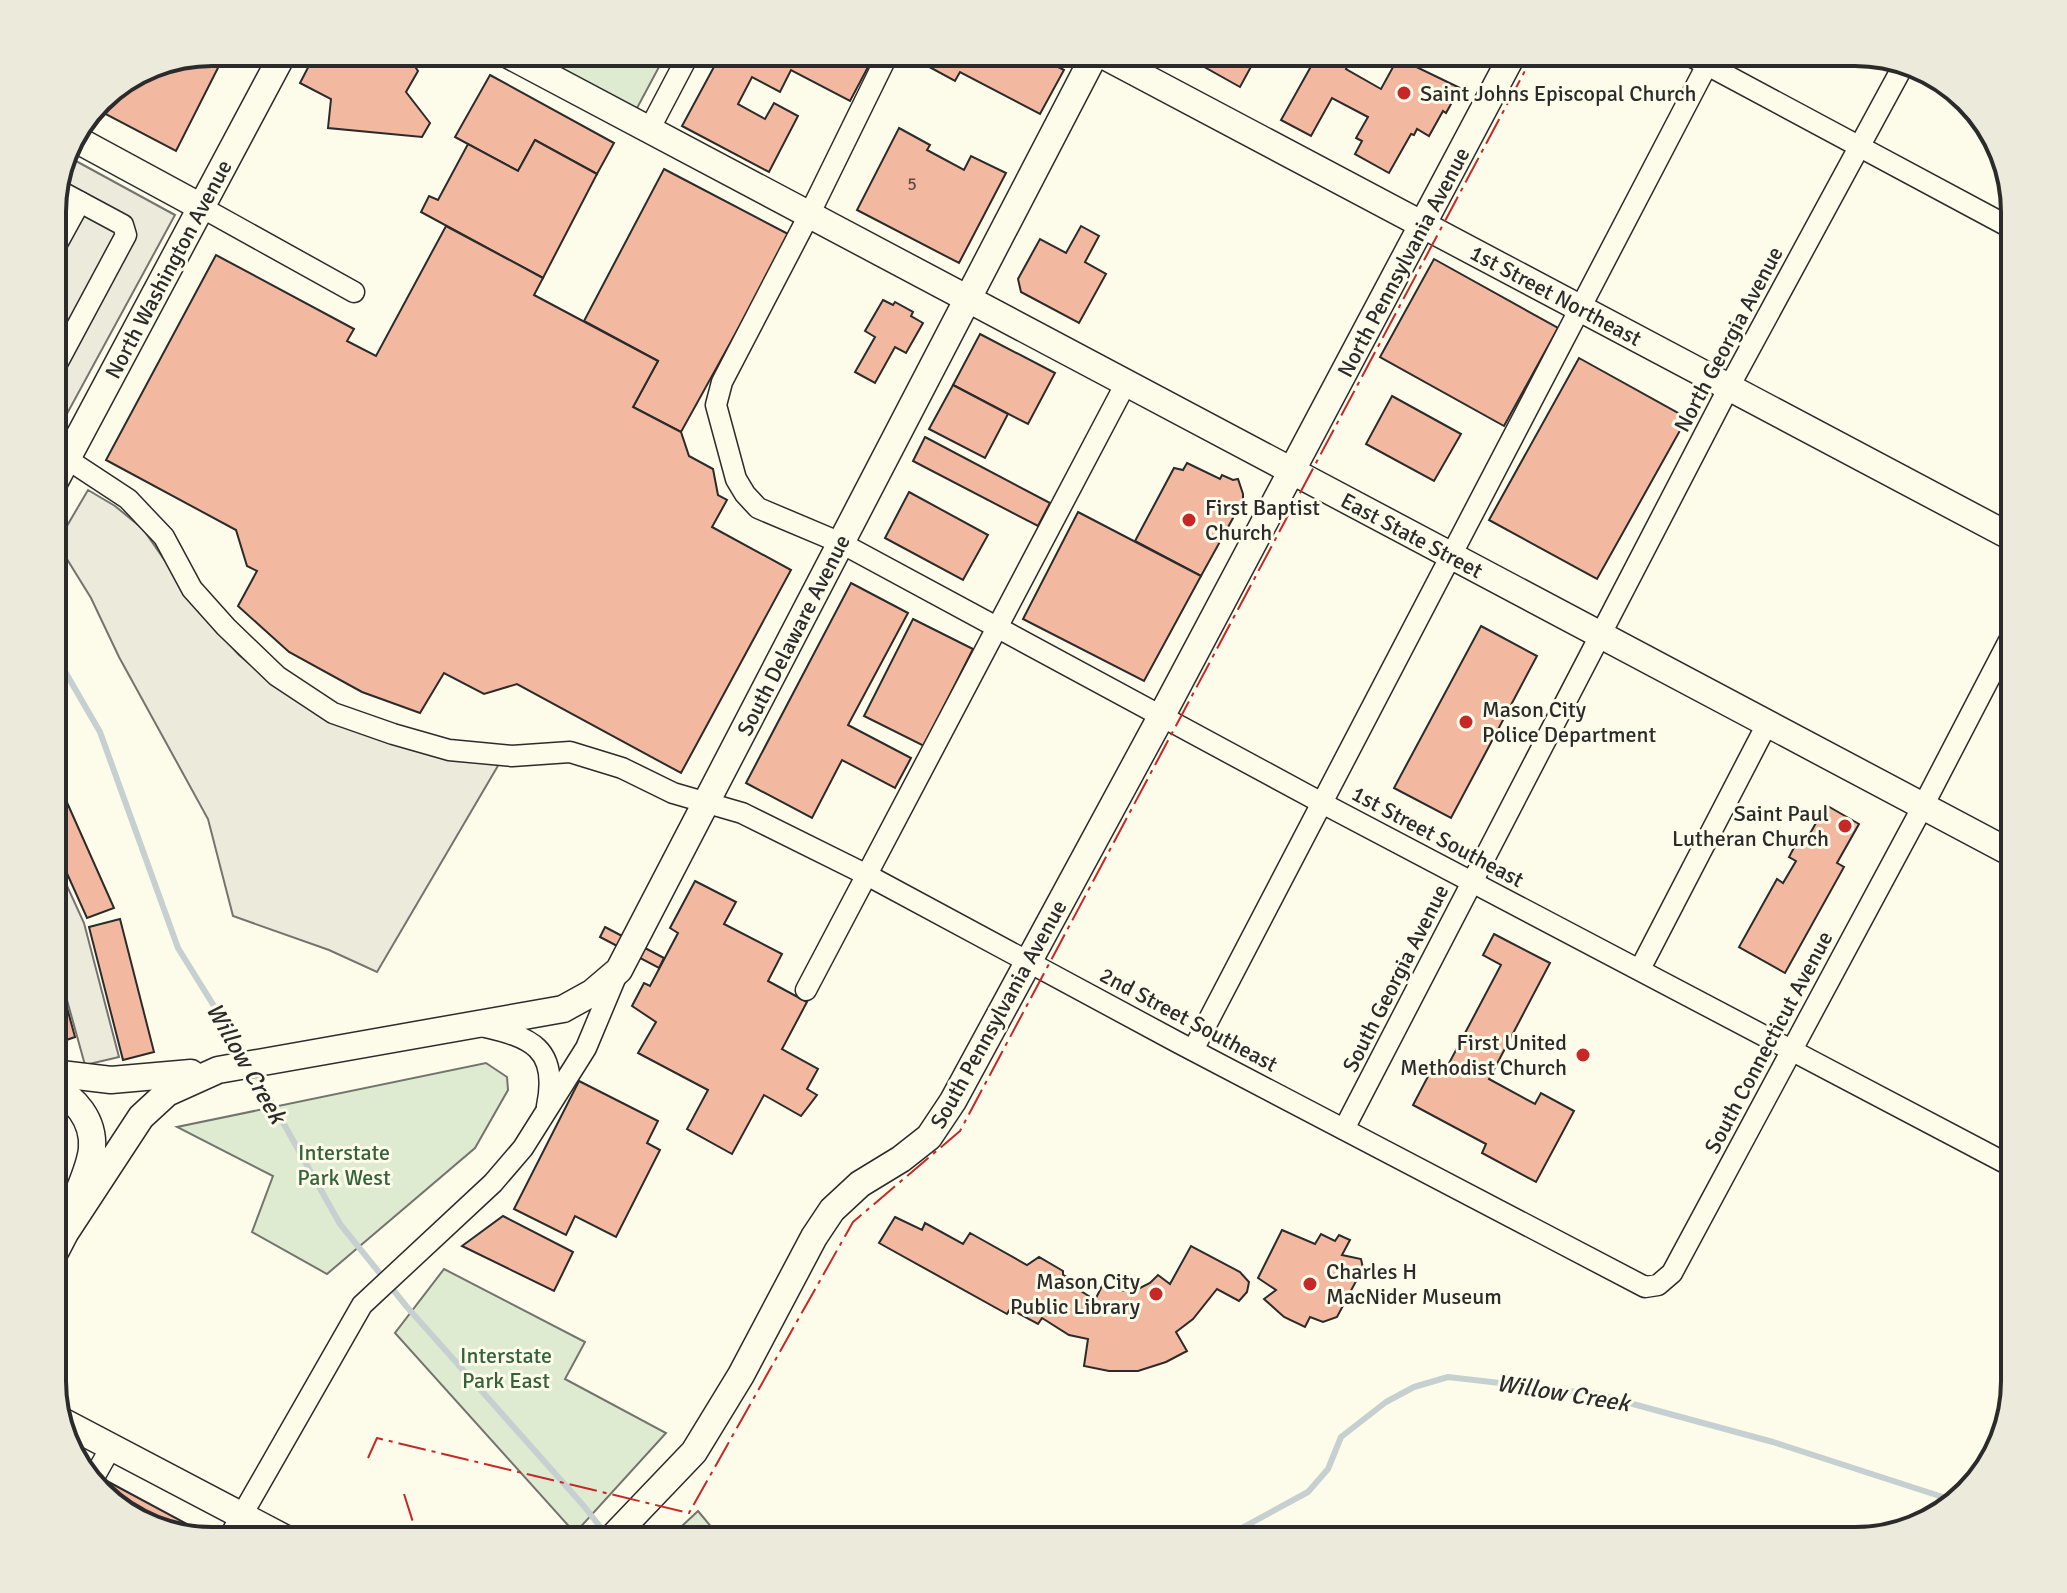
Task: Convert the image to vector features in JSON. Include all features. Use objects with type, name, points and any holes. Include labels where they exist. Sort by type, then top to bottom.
[{"type":"main road","name":"North Washington Avenue","points":[[66,443],[201,207],[277,66]]},
{"type":"main road","name":"East State Street","points":[[529,66],[2001,848]]},
{"type":"main road","name":"South Delaware Avenue","points":[[476,1025],[563,1009],[592,993],[619,970],[1089,66]]},
{"type":"main road","name":"1st Street Northeast","points":[[1123,66],[2001,532]]},
{"type":"main road","name":"North Pennsylvania Avenue","points":[[1291,471],[1507,66]]},
{"type":"main road","points":[[83,143],[201,207]]},
{"type":"main road","name":"South Pennsylvania Avenue","points":[[622,1527],[694,1452],[741,1375],[814,1237],[832,1210],[860,1184],[901,1159],[929,1137],[953,1101],[1291,471]]},
{"type":"main road","points":[[66,1075],[111,1080],[218,1070],[476,1025]]},
{"type":"main road","points":[[66,1231],[141,1117],[167,1093],[218,1070]]},
{"type":"main road","points":[[66,1094],[83,1112],[92,1148],[66,1230]]},
{"type":"main road","points":[[74,1427],[264,1527]]},
{"type":"street","points":[[649,130],[683,66]]},
{"type":"street","name":"1st Street Southeast","points":[[882,66],[722,382],[716,405],[736,479],[758,508],[841,543],[1322,803],[2001,1161]]},
{"type":"street","points":[[1193,1050],[1706,66]]},
{"type":"street","points":[[1709,66],[2001,222]]},
{"type":"street","name":"North Georgia Avenue","points":[[1599,634],[1899,73]]},
{"type":"street","points":[[66,347],[126,235],[123,225],[67,195]]},
{"type":"street","points":[[66,228],[80,202]]},
{"type":"street","points":[[201,207],[354,292]]},
{"type":"street","points":[[806,990],[1126,383]]},
{"type":"street","name":"2nd Street Southeast","points":[[66,458],[128,499],[164,537],[192,589],[226,627],[277,676],[333,713],[449,750],[512,756],[570,752],[622,768],[673,793],[742,813],[867,875],[1645,1287]]},
{"type":"street","name":"South Georgia Avenue","points":[[1344,1129],[1599,634]]},
{"type":"street","name":"South Connecticut Avenue","points":[[1645,1287],[1658,1285],[1672,1273],[2001,656]]},
{"type":"street","points":[[1640,969],[1767,724]]},
{"type":"street","name":"South Delaware Avenue","points":[[235,1527],[362,1305],[493,1183],[523,1148],[586,1048],[619,970]]},
{"type":"street","name":"South Delaware Avenue","points":[[476,1025],[511,1033],[530,1041],[542,1051],[549,1068],[551,1085],[546,1110]]},
{"type":"street","points":[[98,1471],[111,1447]]},
{"type":"green space","points":[[555,66],[660,66],[636,110]]},
{"type":"green space","name":"Interstate Park West","points":[[486,1063],[507,1077],[508,1090],[475,1148],[327,1274],[252,1232],[273,1176],[177,1127]]},
{"type":"green space","name":"Interstate Park East","points":[[444,1269],[585,1342],[565,1379],[666,1433],[580,1527],[570,1527],[395,1333]]},
{"type":"green space","points":[[698,1511],[711,1527],[681,1527]]},
{"type":"shaded area","points":[[75,161],[175,215],[66,416],[66,203]]},
{"type":"shaded area","points":[[88,490],[115,506],[143,529],[201,613],[239,655],[280,689],[322,715],[366,735],[413,750],[499,764],[377,972],[329,950],[233,916],[208,819],[119,657],[91,598],[66,558],[66,528]]},
{"type":"shaded area","points":[[66,884],[84,923],[119,1057],[85,1065],[66,996]]},
{"type":"building","points":[[219,66],[176,151],[104,114],[131,91],[156,77],[184,69]]},
{"type":"building","points":[[309,66],[415,66],[418,71],[406,92],[430,123],[422,137],[328,128],[331,99],[300,83]]},
{"type":"building","points":[[714,66],[869,66],[850,101],[791,70],[780,92],[752,77],[738,104],[765,119],[774,103],[798,116],[769,172],[682,126]]},
{"type":"building","points":[[928,66],[1056,66],[1064,70],[1040,114],[960,72],[955,81]]},
{"type":"building","points":[[1203,66],[1251,66],[1240,87]]},
{"type":"building","points":[[1311,66],[1347,66],[1346,69],[1381,89],[1394,66],[1415,66],[1460,88],[1429,136],[1417,129],[1414,135],[1411,134],[1389,173],[1355,154],[1362,141],[1356,138],[1368,117],[1332,98],[1311,136],[1281,120]]},
{"type":"building","points":[[490,75],[614,143],[597,174],[535,140],[518,171],[455,137]]},
{"type":"building","points":[[899,128],[930,145],[927,150],[964,170],[971,156],[1006,173],[959,263],[857,210]]},
{"type":"building","points":[[535,140],[597,174],[543,278],[421,212],[429,196],[438,200],[468,144],[518,171]]},
{"type":"building","points":[[664,169],[790,235],[681,432],[633,407],[658,361],[584,321]]},
{"type":"building","points":[[446,226],[543,278],[534,295],[658,361],[633,407],[681,432],[689,456],[713,469],[718,495],[727,500],[712,527],[791,570],[681,773],[517,684],[484,694],[444,673],[420,713],[362,692],[289,652],[238,606],[257,571],[247,566],[236,530],[106,460],[216,255],[354,329],[347,341],[376,356]]},
{"type":"building","points":[[1081,226],[1099,236],[1085,262],[1106,274],[1079,323],[1021,292],[1018,279],[1040,239],[1066,253]]},
{"type":"building","points":[[1434,259],[1558,328],[1504,426],[1380,357]]},
{"type":"building","points":[[883,300],[893,305],[895,302],[913,312],[911,316],[923,323],[906,353],[895,347],[875,383],[855,372],[875,337],[865,331]]},
{"type":"building","points":[[980,334],[1055,373],[1028,424],[953,385]]},
{"type":"building","points":[[1579,358],[1687,418],[1597,579],[1489,520]]},
{"type":"building","points":[[953,385],[1008,414],[985,458],[929,429]]},
{"type":"building","points":[[1392,396],[1461,434],[1434,481],[1366,444]]},
{"type":"building","points":[[925,437],[1050,503],[1038,526],[913,461]]},
{"type":"building","name":"First Baptist Church","points":[[1187,463],[1220,479],[1222,475],[1238,479],[1243,494],[1243,500],[1201,576],[1135,541],[1174,468],[1183,470]]},
{"type":"building","points":[[909,492],[988,535],[963,580],[885,538]]},
{"type":"building","points":[[1078,512],[1201,576],[1144,681],[1023,619]]},
{"type":"building","points":[[851,583],[908,613],[848,725],[911,758],[895,788],[842,760],[812,818],[746,783]]},
{"type":"building","points":[[913,619],[973,649],[924,746],[864,716]]},
{"type":"building","name":"Mason City Police Department","points":[[1481,626],[1537,656],[1451,818],[1394,788]]},
{"type":"building","points":[[66,800],[114,908],[87,918],[66,871]]},
{"type":"building","points":[[1826,805],[1859,824],[1837,863],[1844,867],[1785,973],[1739,947],[1777,879],[1783,883],[1796,861],[1789,857],[1797,842],[1803,846]]},
{"type":"building","points":[[695,881],[736,902],[724,924],[782,954],[768,981],[807,1002],[782,1049],[818,1069],[807,1089],[817,1095],[801,1116],[764,1095],[732,1154],[687,1129],[708,1090],[638,1053],[656,1022],[632,1006],[644,983],[650,986],[678,933],[670,928]]},
{"type":"building","points":[[120,919],[154,1052],[123,1060],[89,927]]},
{"type":"building","points":[[605,927],[664,958],[659,968],[600,937]]},
{"type":"building","points":[[1494,934],[1550,963],[1489,1079],[1535,1104],[1541,1093],[1574,1111],[1536,1182],[1482,1153],[1486,1144],[1413,1105],[1435,1063],[1446,1069],[1501,965],[1483,955]]},
{"type":"building","points":[[66,1004],[75,1037],[66,1040]]},
{"type":"building","points":[[579,1081],[658,1121],[647,1143],[660,1150],[616,1237],[575,1216],[566,1235],[514,1209]]},
{"type":"building","points":[[503,1216],[573,1252],[554,1291],[462,1246]]},
{"type":"building","name":"Mason City Public Library","points":[[895,1217],[922,1230],[925,1223],[963,1244],[970,1233],[1027,1265],[1039,1257],[1084,1286],[1081,1291],[1095,1300],[1103,1284],[1124,1291],[1136,1290],[1158,1275],[1170,1284],[1191,1246],[1240,1272],[1249,1282],[1247,1292],[1239,1301],[1217,1289],[1193,1319],[1176,1332],[1187,1351],[1138,1371],[1109,1371],[1084,1366],[1088,1339],[1069,1335],[1042,1318],[1038,1324],[1010,1309],[1007,1314],[879,1243]]},
{"type":"building","name":"Charles H MacNider Museum","points":[[1282,1230],[1315,1244],[1321,1234],[1335,1241],[1339,1235],[1350,1240],[1342,1255],[1361,1259],[1363,1268],[1337,1317],[1323,1322],[1310,1317],[1305,1327],[1284,1317],[1264,1299],[1276,1290],[1258,1278]]},
{"type":"building","points":[[105,1480],[189,1525],[147,1512],[123,1497]]},
{"type":"waterway","name":"Willow Creek","points":[[66,673],[100,732],[178,948],[245,1056]]},
{"type":"waterway","name":"Willow Creek","points":[[253,1069],[340,1224],[407,1307],[600,1527]]},
{"type":"waterway","name":"Willow Creek","points":[[1244,1527],[1308,1492],[1328,1469],[1341,1437],[1386,1402],[1414,1387],[1448,1377],[1596,1394],[1773,1442],[1943,1497]]},
{"type":"power","points":[[368,1458],[377,1438],[689,1513],[853,1222],[960,1131],[1528,66]]},
{"type":"power","points":[[404,1494],[415,1527]]},
{"type":"place","name":"Saint Johns Episcopal Church","points":[[1404,93]]},
{"type":"place","name":"First Baptist Church","points":[[1189,520]]},
{"type":"place","name":"Mason City Police Department","points":[[1466,722]]},
{"type":"place","name":"Saint Paul Lutheran Church","points":[[1845,826]]},
{"type":"place","name":"First United Methodist Church","points":[[1583,1055]]},
{"type":"place","name":"Charles H MacNider Museum","points":[[1310,1284]]},
{"type":"place","name":"Mason City Public Library","points":[[1156,1294]]}]
